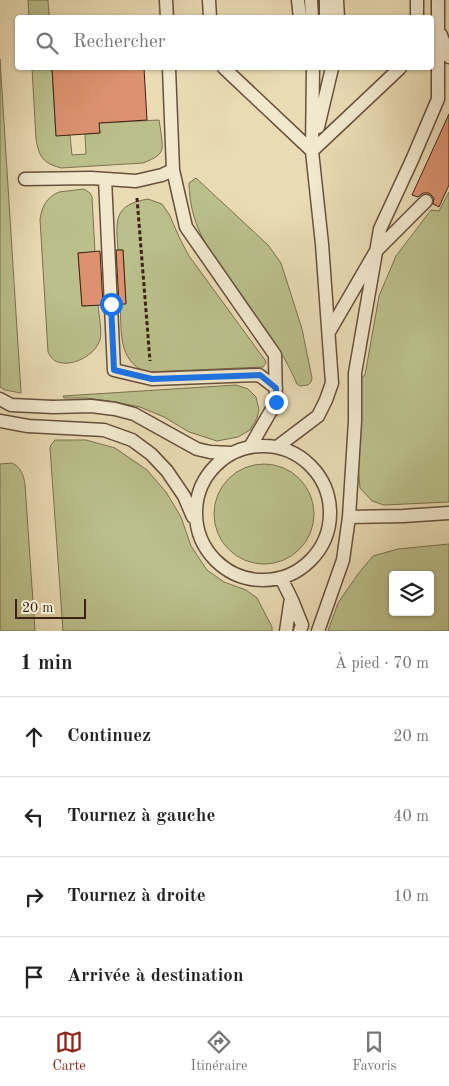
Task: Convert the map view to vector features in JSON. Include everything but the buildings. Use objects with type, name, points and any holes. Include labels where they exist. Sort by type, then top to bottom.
[{"type":"lane","points":[[166,0],[167,15]]},
{"type":"lane","points":[[209,0],[210,15]]},
{"type":"lane","points":[[298,0],[300,15]]},
{"type":"lane","points":[[312,0],[312,15]]},
{"type":"lane","points":[[326,0],[326,15]]},
{"type":"lane","points":[[337,0],[338,15]]},
{"type":"lane","points":[[417,0],[418,15]]},
{"type":"lane","points":[[318,631],[343,560],[349,517],[356,373],[380,229],[438,99],[438,0]]},
{"type":"lane","points":[[438,28],[449,57]]},
{"type":"lane","points":[[169,70],[173,170],[186,228],[275,355],[276,402],[250,448]]},
{"type":"lane","points":[[226,70],[312,151]]},
{"type":"lane","points":[[277,447],[318,416],[332,383],[322,244],[305,70]]},
{"type":"lane","points":[[312,151],[313,70]]},
{"type":"lane","points":[[312,151],[324,70]]},
{"type":"lane","points":[[312,151],[332,70]]},
{"type":"lane","points":[[312,151],[398,70]]},
{"type":"lane","points":[[25,179],[55,178],[136,181],[162,175],[173,170]]},
{"type":"lane","points":[[105,179],[114,370],[152,379],[260,375],[276,388]]},
{"type":"lane","points":[[329,332],[376,251],[426,201]]},
{"type":"lane","points":[[0,399],[10,404],[115,408],[134,414],[197,448],[210,452],[231,452],[250,448],[277,447],[316,469],[331,500],[328,536],[308,565],[282,580],[241,575],[210,557],[201,541],[184,496],[167,471],[151,454],[132,440],[104,430],[28,426],[0,420]]},
{"type":"lane","points":[[196,524],[195,504],[198,489],[205,474],[231,452]]},
{"type":"lane","points":[[349,517],[449,513]]},
{"type":"lane","points":[[282,580],[302,624],[300,631]]},
{"type":"lane","points":[[286,631],[291,598]]},
{"type":"path","points":[[137,198],[150,362]]},
{"type":"green space","points":[[28,0],[48,0],[49,15],[29,15]]},
{"type":"green space","points":[[0,59],[21,393],[5,390],[0,387]]},
{"type":"green space","points":[[32,70],[52,70],[56,135],[70,135],[72,155],[86,154],[85,134],[100,133],[99,123],[159,120],[162,149],[154,158],[143,163],[61,168],[50,164],[40,155],[36,139]]},
{"type":"green space","points":[[196,178],[268,245],[281,263],[302,329],[312,378],[308,385],[300,386],[297,384],[274,342],[206,245],[196,223],[190,198],[189,183]]},
{"type":"green space","points":[[84,189],[92,197],[95,252],[78,253],[82,306],[98,305],[101,337],[88,355],[77,361],[64,363],[55,361],[48,352],[40,219],[42,210],[51,196],[59,192]]},
{"type":"green space","points":[[449,192],[449,502],[384,505],[372,501],[360,488],[358,465],[361,378],[365,375],[379,296],[396,256],[431,210],[439,211]]},
{"type":"green space","points":[[148,199],[162,204],[169,214],[189,256],[265,360],[266,363],[263,367],[146,372],[130,360],[121,334],[120,304],[126,303],[123,250],[118,250],[117,222],[119,216],[128,205]]},
{"type":"green space","points":[[236,385],[248,389],[256,397],[259,410],[257,418],[250,430],[238,437],[217,441],[189,432],[164,417],[140,407],[87,398],[64,398],[63,396]]},
{"type":"green space","points":[[55,440],[86,440],[115,448],[147,470],[166,492],[181,517],[191,546],[207,570],[224,582],[246,590],[257,598],[272,627],[272,631],[63,631],[50,448]]},
{"type":"green space","points":[[12,463],[22,472],[25,485],[35,631],[0,631],[0,464]]},
{"type":"green space","points":[[264,464],[274,465],[292,472],[306,486],[313,504],[313,524],[306,542],[292,556],[274,563],[264,564],[254,563],[236,556],[222,542],[215,524],[214,514],[215,504],[222,486],[236,472],[254,465]]},
{"type":"green space","points":[[449,544],[449,631],[328,631],[338,603],[373,556],[398,549]]},
{"type":"route","points":[[111,304],[114,370],[152,379],[260,375],[276,388],[276,402]]}]
